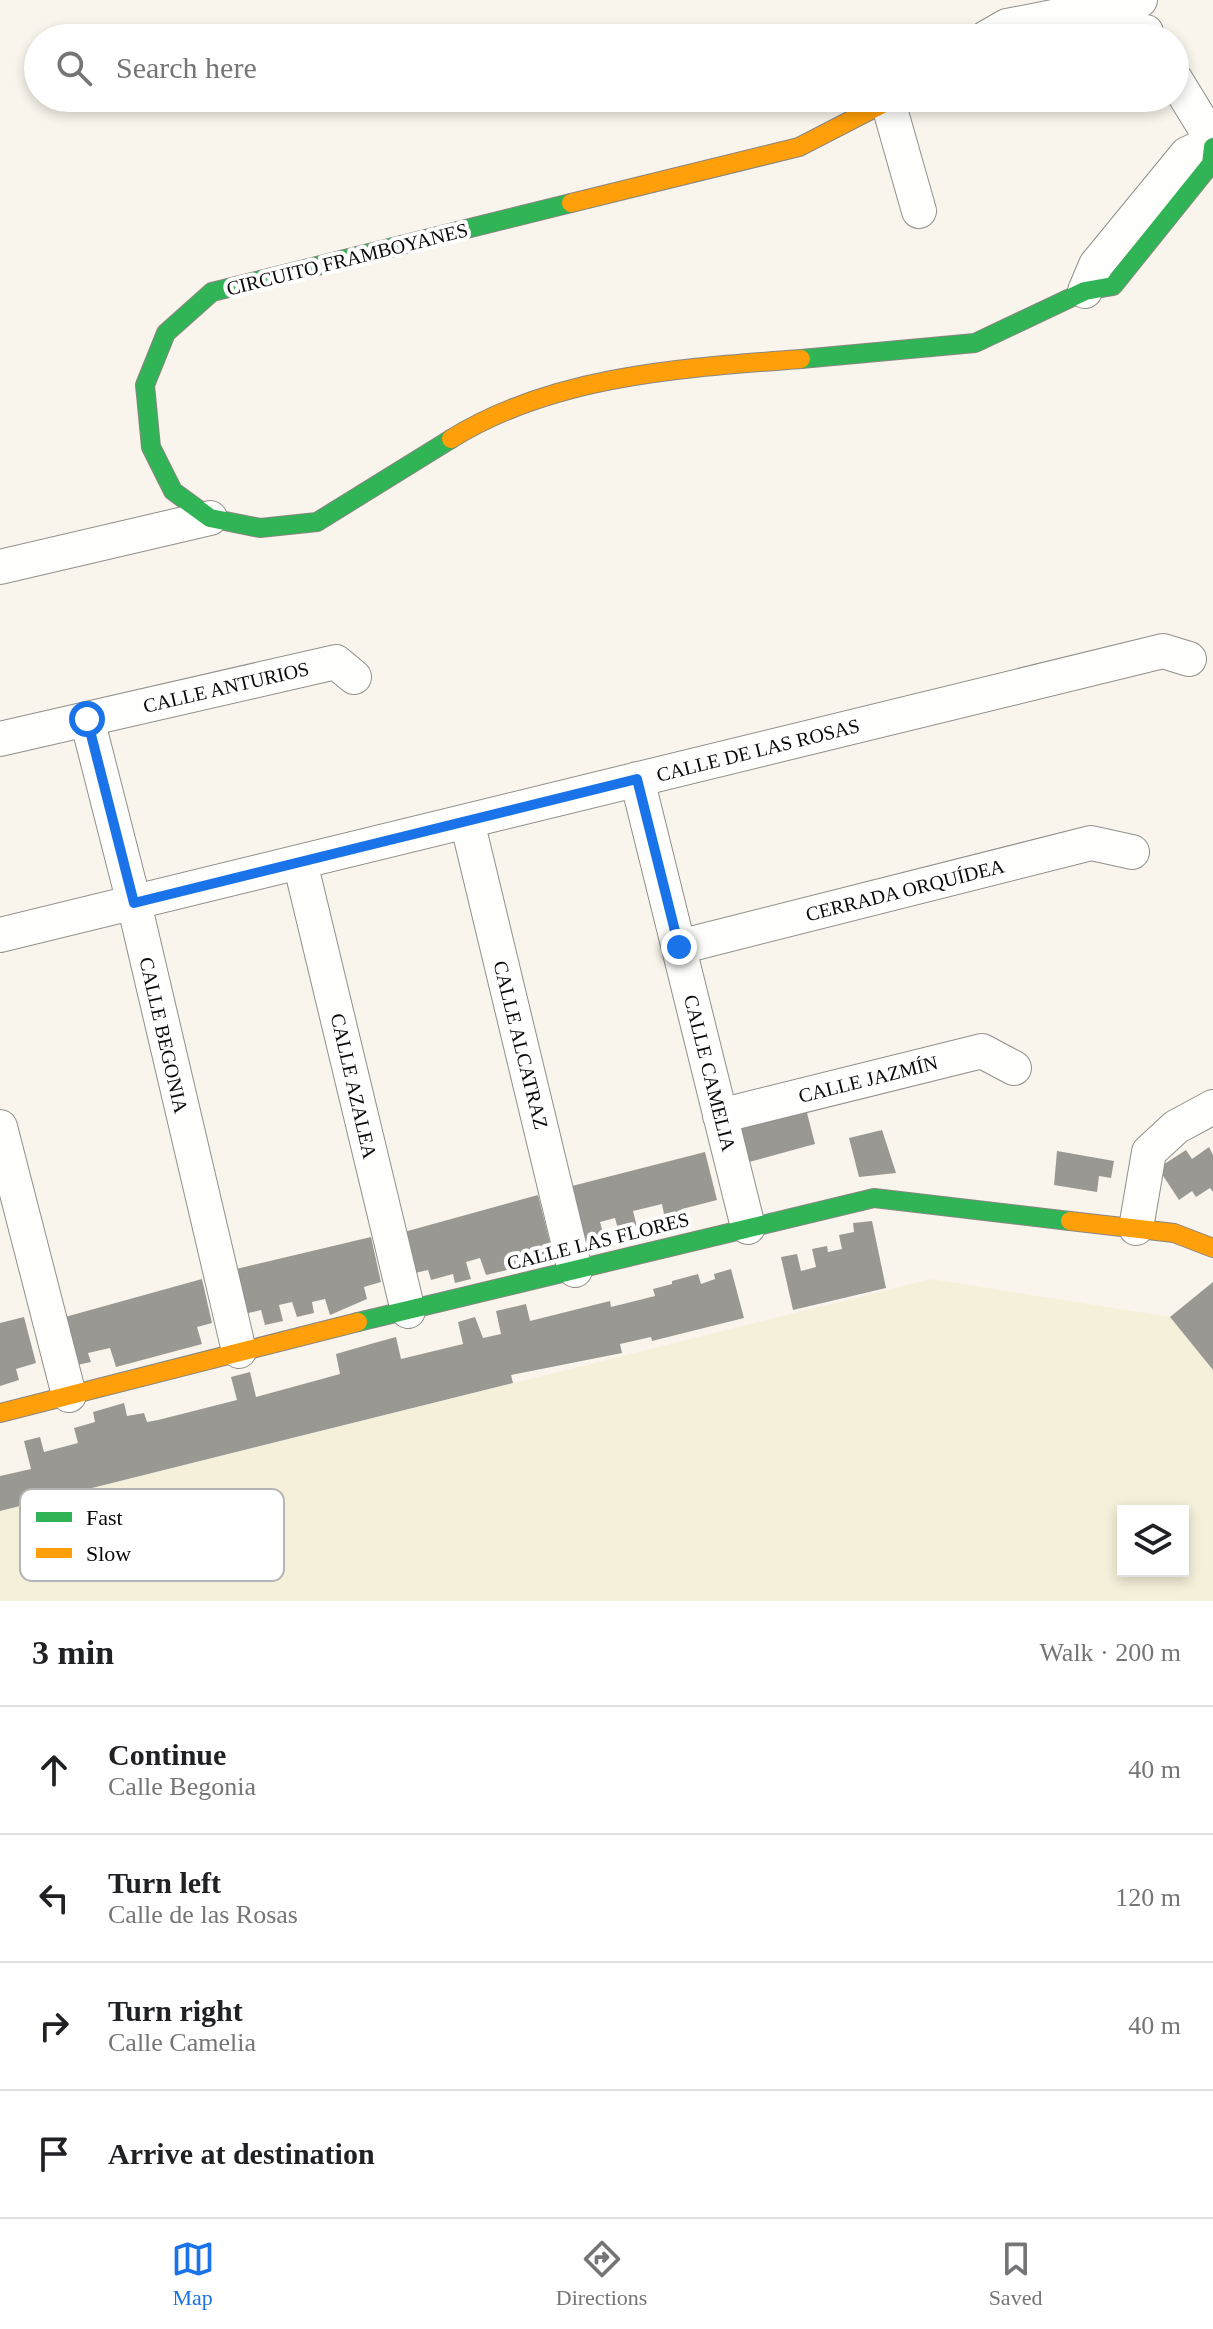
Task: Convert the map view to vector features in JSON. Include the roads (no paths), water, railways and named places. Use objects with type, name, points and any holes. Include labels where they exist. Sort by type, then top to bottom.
[{"type":"street","points":[[1041,24],[1144,18]]},
{"type":"street","points":[[1189,103],[1213,144]]},
{"type":"street","name":"CIRCUITO FRAMBOYANES","points":[[868,112],[799,147],[212,292],[166,333],[145,385],[151,447],[173,491],[210,518],[260,528],[317,522],[465,430],[554,392],[693,367],[975,343],[1085,291],[1096,265],[1187,154],[1213,144]]},
{"type":"street","points":[[894,112],[919,211]]},
{"type":"street","points":[[0,567],[210,518]]},
{"type":"street","name":"CALLE DE LAS ROSAS","points":[[0,935],[1163,651],[1189,659]]},
{"type":"street","name":"CALLE ANTURIOS","points":[[0,739],[336,662],[354,677]]},
{"type":"street","name":"CALLE BEGONIA","points":[[87,719],[134,903],[239,1351]]},
{"type":"street","name":"CALLE CAMELIA","points":[[637,779],[748,1227]]},
{"type":"street","name":"CALLE ALCATRAZ","points":[[467,821],[575,1270]]},
{"type":"street","name":"CERRADA ORQUÍDEA","points":[[679,947],[1091,843],[1132,852]]},
{"type":"street","name":"CALLE AZALEA","points":[[300,862],[408,1311]]},
{"type":"street","name":"CALLE JAZMÍN","points":[[720,1116],[982,1051],[1014,1068]]},
{"type":"street","points":[[1136,1228],[1149,1152],[1176,1127],[1213,1107]]},
{"type":"street","points":[[0,1127],[69,1395]]},
{"type":"street","name":"CALLE LAS FLORES","points":[[0,1413],[239,1351],[874,1198],[1174,1233],[1213,1248]]}]
